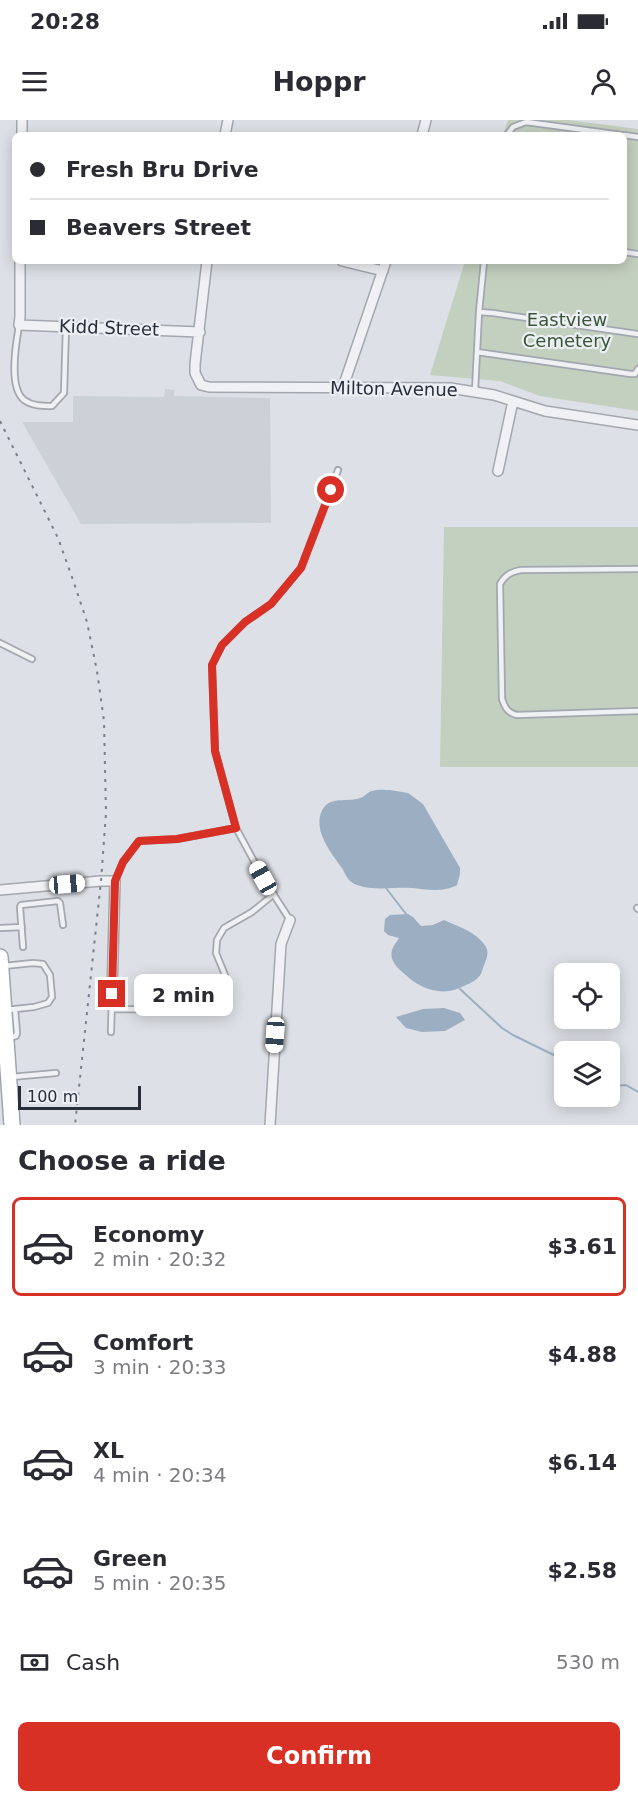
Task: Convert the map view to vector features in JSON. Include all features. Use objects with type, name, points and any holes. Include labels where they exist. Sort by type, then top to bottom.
[{"type":"main road","points":[[0,957],[9,1010],[5,1075],[12,1125]]},
{"type":"street","points":[[19,325],[20,264]]},
{"type":"street","points":[[200,332],[207,264]]},
{"type":"street","points":[[343,387],[384,266],[367,264]]},
{"type":"street","name":"Kidd Street","points":[[19,325],[200,332]]},
{"type":"street","name":"Milton Avenue","points":[[200,332],[195,373],[201,385],[209,387],[450,388],[494,395],[545,411],[638,425]]},
{"type":"street","points":[[498,471],[513,401]]},
{"type":"street","points":[[0,890],[115,881],[112,994]]},
{"type":"street","points":[[270,1125],[281,945],[290,920]]},
{"type":"lane","points":[[509,132],[513,127],[526,122],[602,132]]},
{"type":"lane","points":[[566,132],[567,127]]},
{"type":"lane","points":[[475,391],[484,264]]},
{"type":"lane","points":[[479,312],[638,334]]},
{"type":"lane","points":[[19,325],[14,352],[18,391],[23,399],[37,406],[52,406],[63,393],[66,327]]},
{"type":"lane","points":[[477,352],[631,374],[635,374],[638,369]]},
{"type":"lane","points":[[290,920],[236,828],[215,751],[212,665],[222,645],[245,622],[271,604],[301,568],[338,470]]},
{"type":"lane","points":[[638,569],[521,570],[511,572],[501,584],[502,699],[510,713],[517,715],[638,711]]},
{"type":"lane","points":[[0,643],[32,659]]},
{"type":"lane","points":[[115,881],[123,862],[139,841],[177,839],[236,828]]},
{"type":"lane","points":[[112,1010],[190,1010],[216,1007],[225,998],[225,975],[216,953],[217,940],[224,928],[252,912],[274,894]]},
{"type":"lane","points":[[23,947],[21,905],[55,901],[60,903],[63,925]]},
{"type":"lane","points":[[0,928],[22,927]]},
{"type":"lane","points":[[1,966],[40,963],[50,975],[52,997],[48,1003],[43,1006],[9,1010]]},
{"type":"lane","points":[[111,1032],[112,994]]},
{"type":"lane","points":[[5,1075],[56,1072]]},
{"type":"shaded area","points":[[165,389],[174,390],[174,396],[270,398],[271,523],[81,524],[22,422],[73,422],[73,396],[164,397]]},
{"type":"green space","name":"Eastview Cemetery","points":[[508,120],[568,120],[638,129],[638,411],[540,396],[500,381],[430,375],[464,264],[627,264],[627,132],[504,132]]},
{"type":"green space","points":[[444,527],[638,527],[638,767],[440,767]]},
{"type":"water","points":[[374,790],[408,793],[423,804],[460,868],[457,885],[440,890],[377,888],[357,885],[348,878],[323,839],[319,822],[321,814],[328,803],[356,799]]},
{"type":"water","points":[[408,914],[421,926],[433,925],[444,920],[476,936],[486,947],[487,952],[480,976],[451,991],[427,989],[413,981],[395,965],[392,958],[393,948],[399,938],[388,935],[384,931],[385,919],[390,915]]},
{"type":"water","points":[[444,1008],[460,1013],[465,1020],[445,1031],[422,1032],[406,1028],[396,1017],[423,1009]]},
{"type":"waterway","points":[[386,888],[406,914]]},
{"type":"waterway","points":[[460,989],[502,1028],[554,1055]]},
{"type":"waterway","points":[[620,1085],[626,1085],[638,1092]]},
{"type":"railway","points":[[0,421],[58,538],[73,580],[87,622],[104,721],[106,813],[75,1125]]},
{"type":"route","points":[[112,994],[115,881],[123,862],[139,841],[177,839],[236,828],[215,751],[212,665],[222,645],[245,622],[271,604],[301,568],[331,490]]}]
